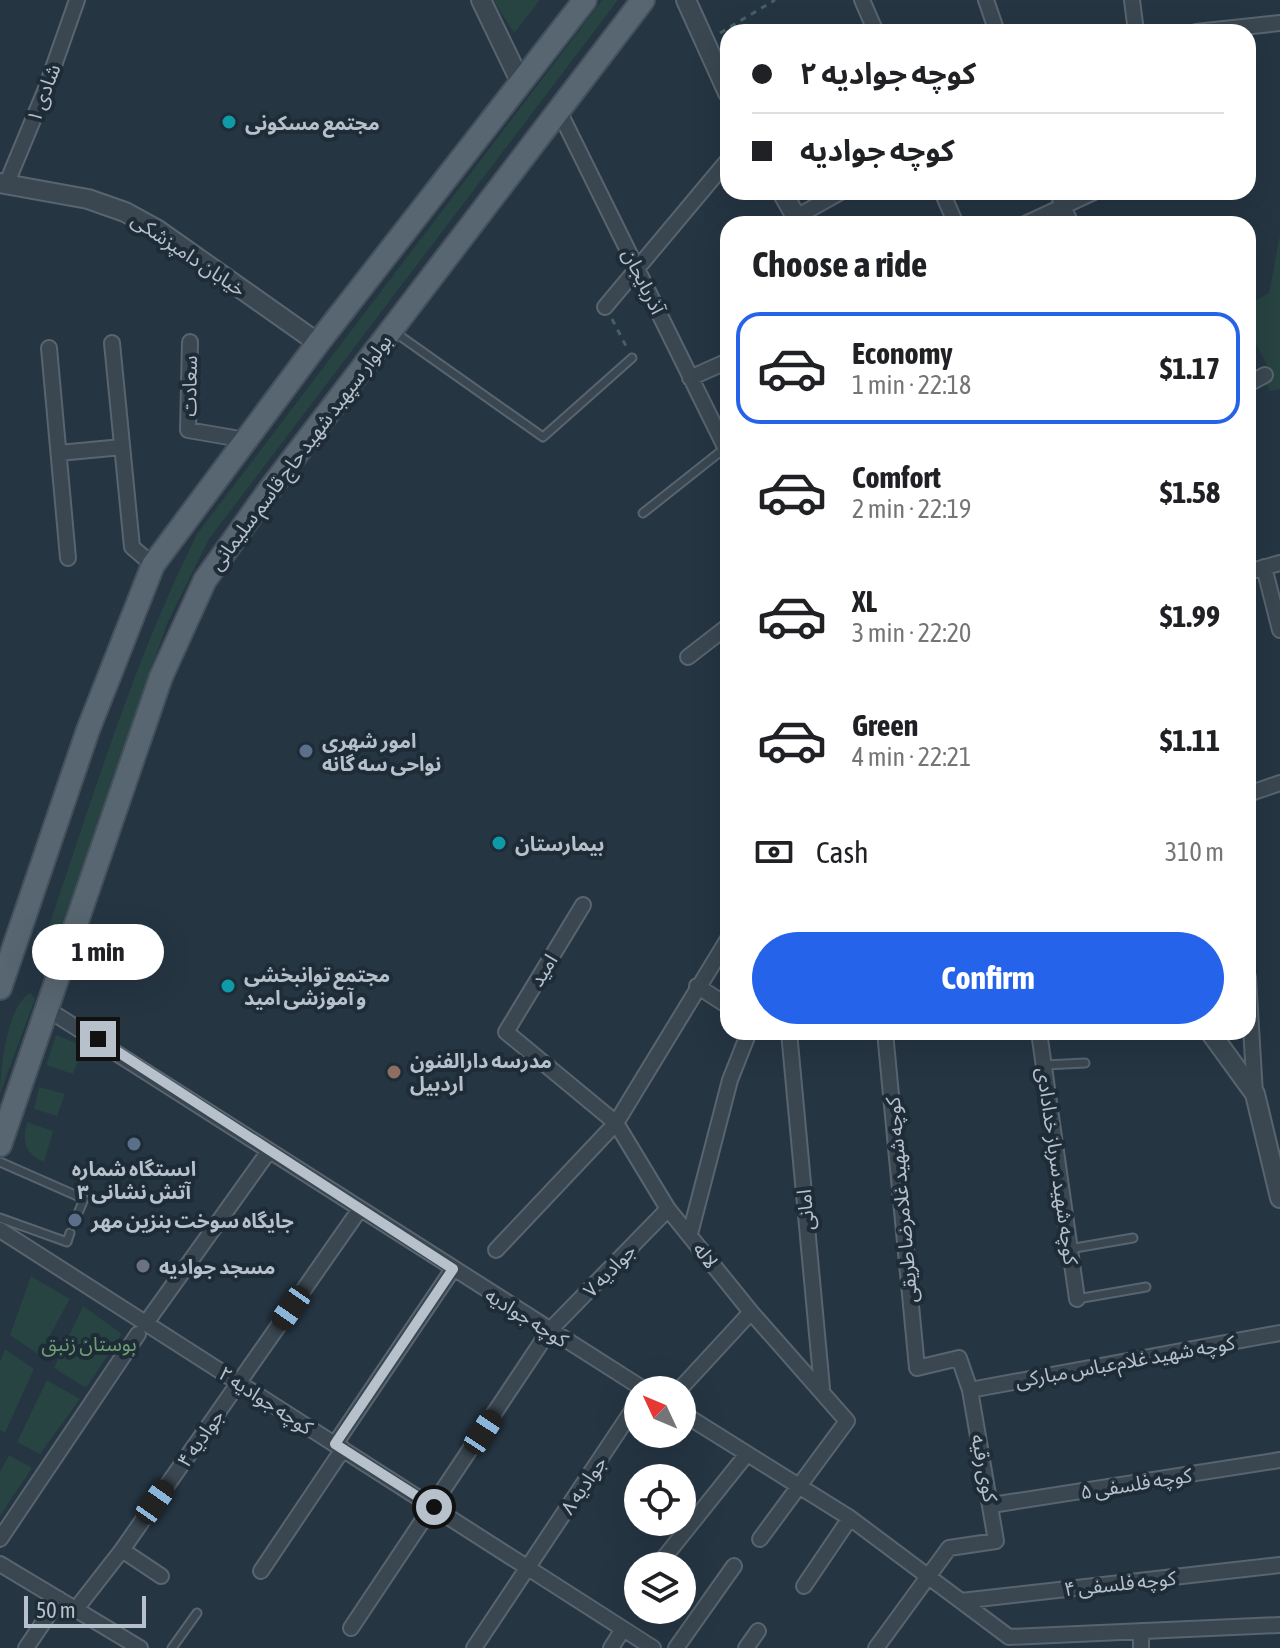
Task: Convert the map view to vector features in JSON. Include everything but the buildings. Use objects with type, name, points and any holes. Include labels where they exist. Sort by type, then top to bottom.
[{"type":"main road","points":[[0,988],[92,717],[153,565],[318,343],[585,0]]},
{"type":"main road","name":"بولوار سپهبد شهید حاج قاسم سلیمانی","points":[[0,1145],[161,677],[205,580],[391,329],[643,0]]},
{"type":"street","name":"شادی ۱","points":[[3,184],[45,91],[77,0]]},
{"type":"street","points":[[481,0],[521,83]]},
{"type":"street","points":[[686,0],[720,77]]},
{"type":"street","points":[[862,0],[872,24]]},
{"type":"street","points":[[986,0],[994,24]]},
{"type":"street","points":[[1132,0],[1135,24]]},
{"type":"street","points":[[1256,26],[1280,23]]},
{"type":"street","name":"آذربایجان","points":[[558,109],[720,436]]},
{"type":"street","points":[[605,307],[720,169]]},
{"type":"street","name":"خیابان دامپزشکی","points":[[3,184],[88,199],[125,212],[158,230],[318,343]]},
{"type":"street","points":[[805,216],[829,200]]},
{"type":"street","points":[[1036,216],[1058,200]]},
{"type":"street","name":"سعادت","points":[[190,342],[188,430],[246,440]]},
{"type":"street","points":[[112,343],[132,547],[153,565]]},
{"type":"street","points":[[49,348],[68,558]]},
{"type":"street","points":[[690,378],[720,365]]},
{"type":"street","points":[[1256,380],[1265,375]]},
{"type":"street","points":[[59,453],[122,447]]},
{"type":"street","points":[[1256,570],[1280,563]]},
{"type":"street","points":[[1264,567],[1280,630]]},
{"type":"street","points":[[688,657],[720,632]]},
{"type":"street","points":[[1256,791],[1280,783]]},
{"type":"street","name":"امید","points":[[509,1035],[506,1029],[583,905]]},
{"type":"street","points":[[496,1250],[616,1123],[720,951]]},
{"type":"street","points":[[697,986],[720,1001]]},
{"type":"street","name":"کوچه جوادیه","points":[[47,1009],[624,1377]]},
{"type":"street","name":"لاله","points":[[509,1035],[616,1123],[668,1209],[751,1312],[822,1388],[847,1421],[798,1486]]},
{"type":"street","points":[[690,1234],[730,1080],[746,1040]]},
{"type":"street","name":"امانی","points":[[790,1040],[822,1388]]},
{"type":"street","name":"کوچه شهید غلامرضا طریقی","points":[[886,1040],[917,1368]]},
{"type":"street","name":"کوچه شهید سرباز خدادادی","points":[[1040,1040],[1077,1299]]},
{"type":"street","points":[[1216,1040],[1255,1094]]},
{"type":"street","points":[[1252,1040],[1255,1094],[1280,1198]]},
{"type":"street","points":[[0,1539],[142,1329],[269,1151]]},
{"type":"street","name":"جوادیه ۴","points":[[76,1609],[122,1550],[360,1209]]},
{"type":"street","name":"جوادیه ۷","points":[[351,1628],[549,1331],[668,1209]]},
{"type":"street","name":"کوچه جوادیه ۲","points":[[0,1230],[142,1329],[239,1383],[653,1648]]},
{"type":"street","points":[[261,1571],[453,1269]]},
{"type":"street","points":[[692,1376],[751,1312]]},
{"type":"street","name":"کوچه شهید غلام‌عباس مبارکی","points":[[970,1390],[1280,1333]]},
{"type":"street","name":"کوی رقیه","points":[[917,1368],[959,1358],[970,1390],[996,1541],[949,1548],[929,1577]]},
{"type":"street","points":[[696,1422],[850,1518],[961,1601],[1008,1642],[1141,1631],[1280,1625]]},
{"type":"street","name":"جوادیه ۸","points":[[474,1648],[624,1423]]},
{"type":"street","points":[[669,1552],[747,1454]]},
{"type":"street","name":"کوچه فلسفی ۵","points":[[992,1505],[1280,1460]]},
{"type":"street","points":[[760,1539],[798,1486]]},
{"type":"street","points":[[804,1586],[850,1518]]},
{"type":"street","points":[[122,1550],[161,1576]]},
{"type":"street","points":[[0,1564],[140,1648]]},
{"type":"street","name":"کوچه فلسفی ۴","points":[[961,1601],[1280,1565]]},
{"type":"street","points":[[676,1648],[734,1566]]},
{"type":"street","points":[[876,1648],[929,1577]]},
{"type":"street","points":[[26,1648],[59,1599]]},
{"type":"street","points":[[611,1648],[623,1629]]},
{"type":"street","points":[[746,1648],[758,1631]]},
{"type":"street","points":[[1141,1631],[1141,1648]]},
{"type":"lane","points":[[391,329],[543,437],[632,358]]},
{"type":"lane","points":[[643,513],[720,455]]},
{"type":"lane","points":[[1045,1065],[1085,1063]]},
{"type":"lane","points":[[0,1162],[84,1199],[79,1211]]},
{"type":"lane","points":[[0,1218],[67,1242],[70,1233]]},
{"type":"lane","points":[[1069,1249],[1133,1238]]},
{"type":"lane","points":[[1077,1299],[1146,1287]]},
{"type":"lane","points":[[172,1648],[197,1613]]},
{"type":"path","points":[[735,24],[775,0]]},
{"type":"path","points":[[703,43],[720,33]]},
{"type":"path","points":[[605,307],[632,358]]},
{"type":"green space","points":[[493,0],[540,0],[514,33]]},
{"type":"green space","points":[[602,0],[618,0],[209,539],[167,624],[53,952],[44,960],[41,949],[112,739],[173,584],[197,534]]},
{"type":"green space","points":[[1280,235],[1280,389],[1270,391],[1265,383],[1273,377],[1256,344],[1256,300],[1269,293]]},
{"type":"green space","points":[[30,993],[35,999],[0,1094],[3,1055],[10,1024],[22,1000]]},
{"type":"green space","points":[[56,1035],[84,1046],[73,1074],[46,1065]]},
{"type":"green space","points":[[39,1087],[65,1094],[57,1116],[34,1109]]},
{"type":"green space","points":[[27,1122],[53,1131],[44,1162],[32,1155],[26,1146]]},
{"type":"green space","name":"بوستان زنبق","points":[[31,1276],[70,1299],[39,1355],[10,1335]]},
{"type":"green space","name":"بوستان زنبق","points":[[83,1306],[122,1334],[86,1388],[54,1368]]},
{"type":"green space","name":"بوستان زنبق","points":[[5,1349],[34,1369],[5,1433],[0,1430],[0,1362]]},
{"type":"green space","name":"بوستان زنبق","points":[[47,1380],[80,1399],[40,1454],[17,1442]]},
{"type":"green space","points":[[9,1455],[32,1468],[0,1516],[0,1472]]},
{"type":"place","name":"مجتمع مسکونی","points":[[229,122]]},
{"type":"place","name":"امور شهری نواحی سه گانه","points":[[306,751]]},
{"type":"place","name":"بیمارستان","points":[[499,843]]},
{"type":"place","name":"مجتمع توانبخشی و آموزشی امید","points":[[228,986]]},
{"type":"place","name":"مدرسه دارالفنون اردبیل","points":[[394,1072]]},
{"type":"place","name":"ایستگاه شماره ۳ آتش نشانی","points":[[134,1144]]},
{"type":"place","name":"جایگاه سوخت بنزین مهر","points":[[75,1220]]},
{"type":"place","name":"مسجد جوادیه","points":[[143,1266]]},
{"type":"route","points":[[98,1039],[453,1269],[335,1444],[434,1507]]}]
